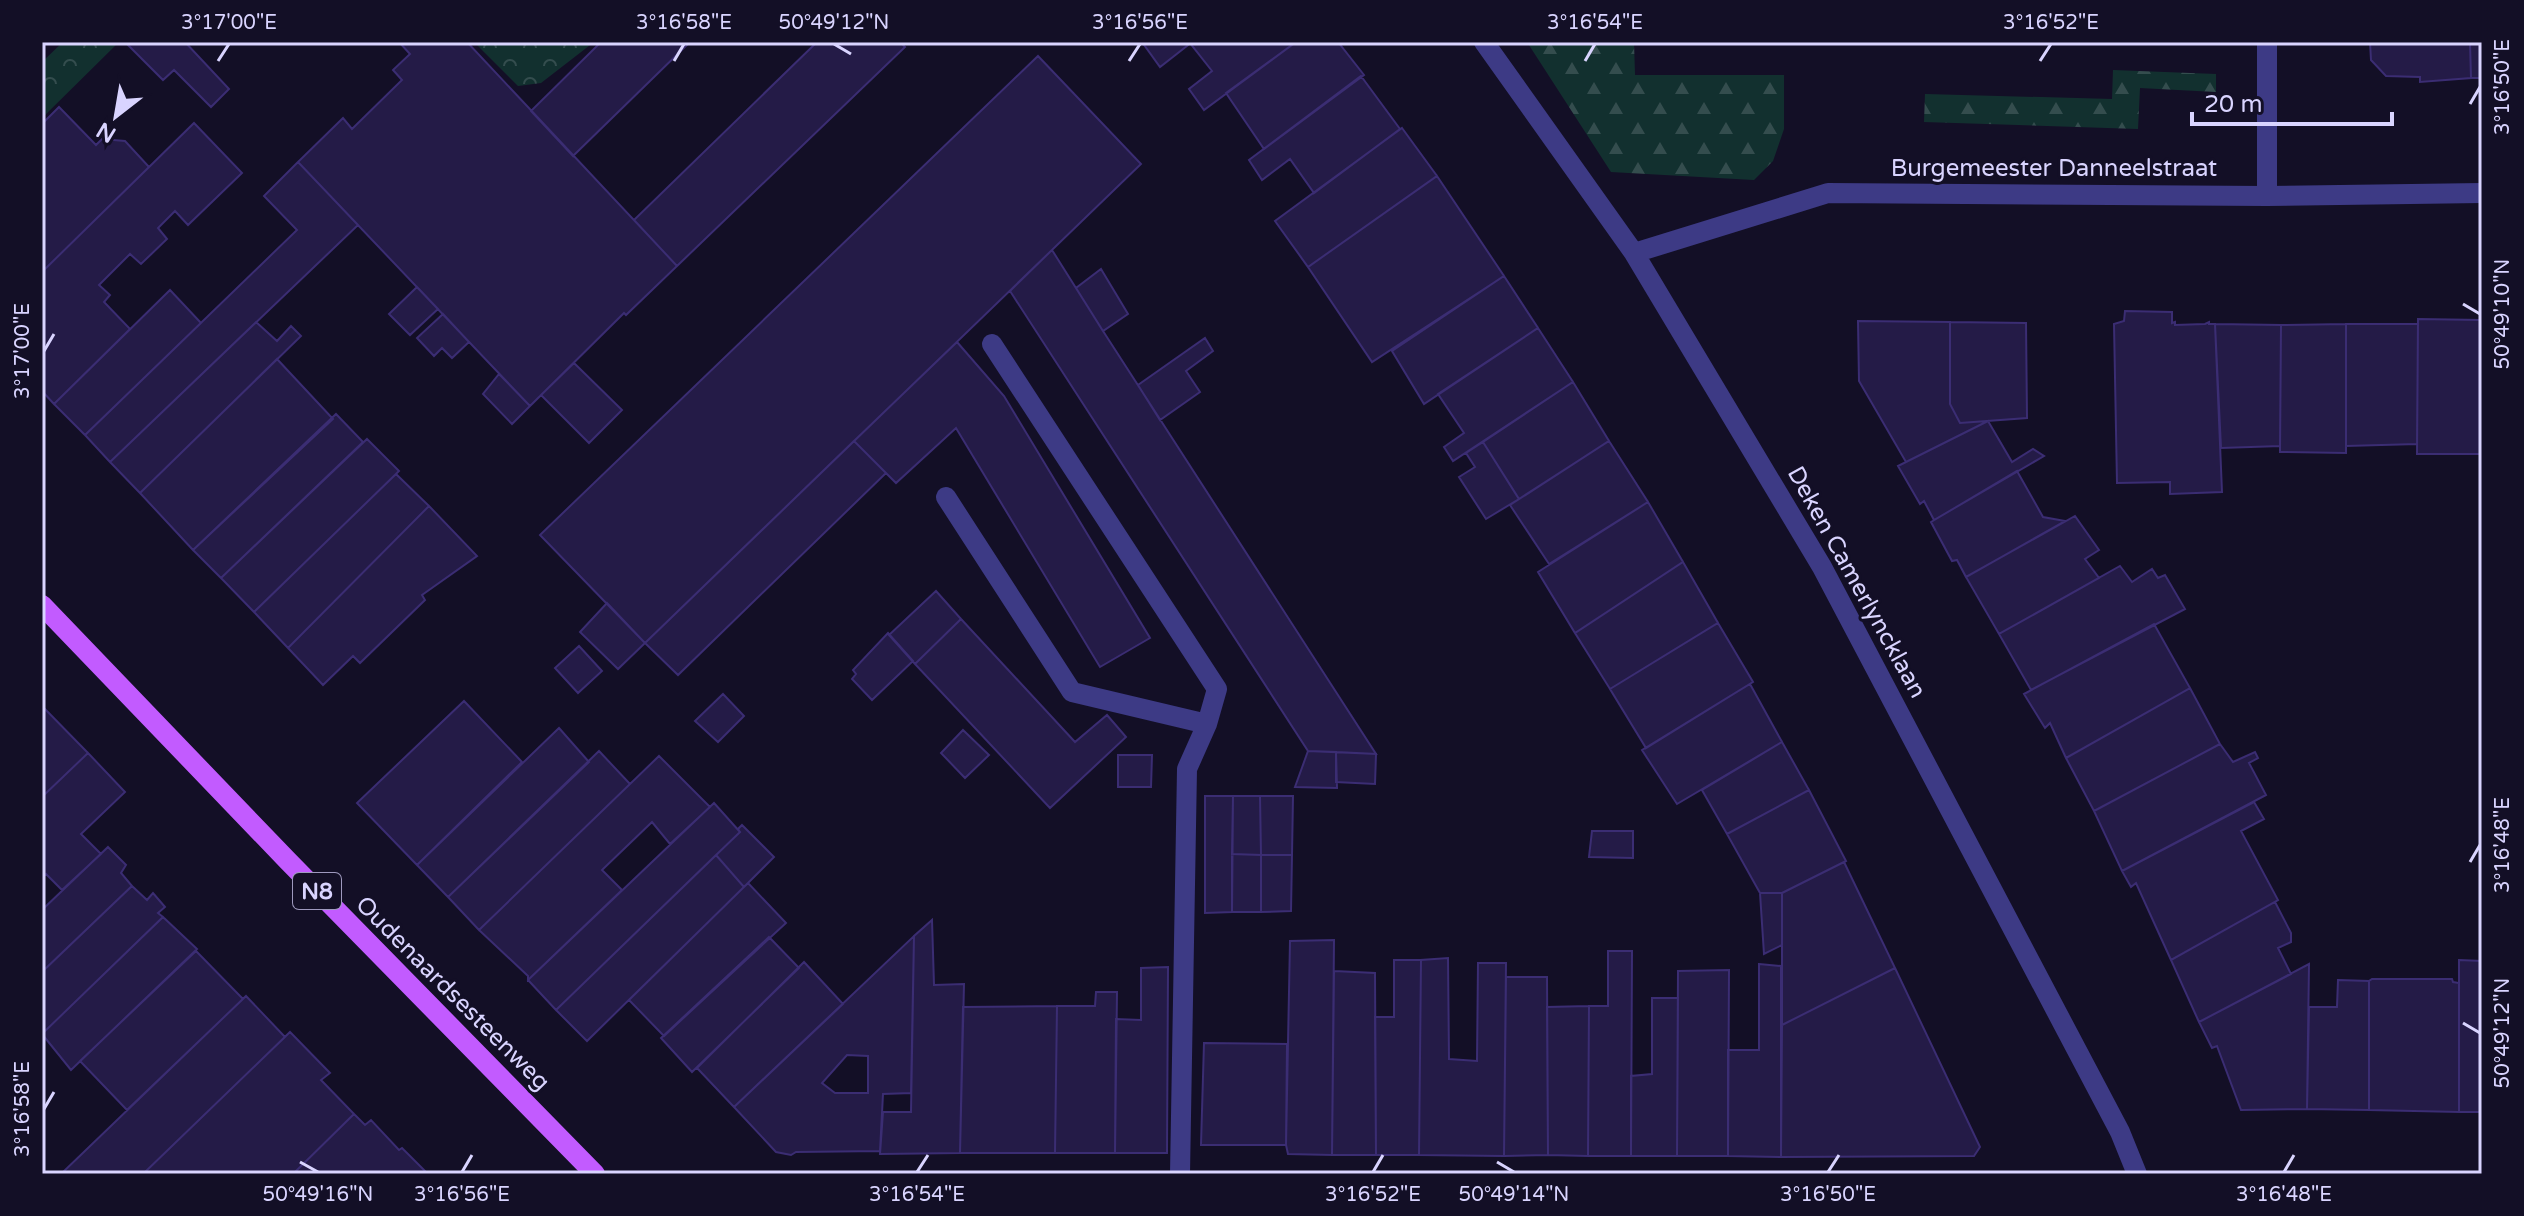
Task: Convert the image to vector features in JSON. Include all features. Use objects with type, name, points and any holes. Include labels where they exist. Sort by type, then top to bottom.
[{"type":"main road","name":"Oudenaardsesteenweg","points":[[42,605],[595,1174]]},
{"type":"street","name":"Deken Camerlyncklaan","points":[[1484,42],[1634,253],[1822,567],[2120,1132],[2137,1174]]},
{"type":"street","points":[[2267,42],[2267,196]]},
{"type":"street","name":"Burgemeester Danneelstraat","points":[[1634,253],[1828,193],[2267,196],[2482,193]]},
{"type":"street","points":[[992,344],[1217,689],[1207,724],[1187,769],[1180,1174]]},
{"type":"street","points":[[946,497],[1072,692],[1207,724]]},
{"type":"green space","points":[[63,42],[119,42],[42,118],[42,62]]},
{"type":"green space","points":[[474,42],[594,42],[541,83],[518,86]]},
{"type":"green space","points":[[1527,42],[1634,42],[1635,75],[1784,75],[1784,129],[1773,161],[1754,180],[1611,172]]},
{"type":"green space","points":[[2113,70],[2216,74],[2216,92],[2140,88],[2138,129],[1924,122],[1925,94],[2112,99]]},
{"type":"building","points":[[128,42],[185,42],[229,89],[211,107],[174,70],[163,80]]},
{"type":"building","points":[[399,42],[467,42],[677,266],[626,315],[624,313],[530,406],[298,162],[343,118],[352,129],[402,80],[393,70],[410,54]]},
{"type":"building","points":[[601,42],[690,42],[573,156],[531,111]]},
{"type":"building","points":[[817,42],[900,42],[905,47],[677,266],[634,220]]},
{"type":"building","points":[[1142,42],[1192,42],[1160,67]]},
{"type":"building","points":[[1192,42],[1296,42],[1204,110],[1189,89],[1212,71]]},
{"type":"building","points":[[1296,42],[1338,42],[1364,75],[1264,149],[1226,93]]},
{"type":"building","points":[[2370,42],[2470,42],[2471,78],[2420,82],[2420,77],[2386,76],[2371,60]]},
{"type":"building","points":[[2470,42],[2482,42],[2482,78],[2471,78]]},
{"type":"building","points":[[1038,56],[1141,164],[645,643],[540,535]]},
{"type":"building","points":[[1361,76],[1400,129],[1314,193],[1290,159],[1262,180],[1249,160]]},
{"type":"building","points":[[59,107],[96,145],[102,139],[125,141],[149,167],[42,272],[42,124]]},
{"type":"building","points":[[194,123],[242,173],[188,225],[175,211],[158,228],[167,239],[141,264],[130,254],[99,285],[110,295],[104,302],[130,329],[54,404],[42,391],[42,272]]},
{"type":"building","points":[[1402,128],[1437,176],[1308,267],[1275,221]]},
{"type":"building","points":[[298,162],[358,225],[110,462],[85,435],[297,230],[264,196]]},
{"type":"building","points":[[1437,176],[1504,276],[1372,362],[1308,267]]},
{"type":"building","points":[[1052,250],[1376,754],[1308,751],[1010,291]]},
{"type":"building","points":[[1101,269],[1128,314],[1103,331],[1076,288]]},
{"type":"building","points":[[1504,276],[1538,328],[1424,404],[1392,351]]},
{"type":"building","points":[[417,287],[438,309],[410,335],[389,314]]},
{"type":"building","points":[[170,290],[201,323],[85,435],[54,404]]},
{"type":"building","points":[[2125,311],[2172,312],[2172,323],[2175,322],[2175,325],[2215,324],[2222,492],[2170,494],[2170,482],[2117,483],[2114,324],[2124,321]]},
{"type":"building","points":[[443,314],[469,342],[452,358],[442,348],[434,356],[417,338]]},
{"type":"building","points":[[2418,319],[2482,320],[2482,454],[2417,454]]},
{"type":"building","points":[[1858,321],[1950,322],[1950,404],[1960,423],[1988,421],[1906,462],[1859,381]]},
{"type":"building","points":[[256,322],[277,341],[291,326],[301,336],[140,493],[110,462]]},
{"type":"building","points":[[1950,322],[2026,323],[2027,418],[1960,423],[1950,404]]},
{"type":"building","points":[[2215,324],[2281,325],[2280,446],[2221,448]]},
{"type":"building","points":[[2346,324],[2346,453],[2280,452],[2281,325]]},
{"type":"building","points":[[2346,324],[2418,324],[2417,444],[2346,446]]},
{"type":"building","points":[[1538,328],[1573,382],[1453,461],[1444,447],[1464,433],[1438,394]]},
{"type":"building","points":[[1205,338],[1213,351],[1186,371],[1200,392],[1160,420],[1138,385]]},
{"type":"building","points":[[957,342],[1004,396],[1150,638],[1100,667],[956,428],[896,483],[854,441]]},
{"type":"building","points":[[277,359],[333,419],[193,550],[140,493]]},
{"type":"building","points":[[574,363],[622,410],[589,443],[541,395]]},
{"type":"building","points":[[499,374],[530,406],[512,424],[483,394]]},
{"type":"building","points":[[1573,382],[1609,441],[1519,499],[1483,442]]},
{"type":"building","points":[[336,414],[363,442],[221,578],[193,550]]},
{"type":"building","points":[[1988,421],[2012,462],[2033,449],[2044,456],[1934,520],[1924,501],[1920,504],[1898,466]]},
{"type":"building","points":[[367,439],[399,471],[254,612],[221,578]]},
{"type":"building","points":[[854,441],[886,473],[678,675],[645,643]]},
{"type":"building","points":[[1609,441],[1648,502],[1549,564],[1510,505]]},
{"type":"building","points":[[1483,442],[1519,499],[1486,519],[1459,477],[1475,467],[1466,453]]},
{"type":"building","points":[[2017,471],[2043,517],[2065,521],[1966,577],[1957,560],[1952,561],[1931,522]]},
{"type":"building","points":[[396,474],[429,506],[288,648],[254,612]]},
{"type":"building","points":[[1648,502],[1683,562],[1575,633],[1538,572]]},
{"type":"building","points":[[429,506],[477,556],[422,595],[425,600],[360,663],[353,656],[323,685],[288,648]]},
{"type":"building","points":[[2075,516],[2099,550],[2085,559],[2099,578],[1999,634],[1966,577]]},
{"type":"building","points":[[1683,562],[1718,623],[1610,689],[1575,633]]},
{"type":"building","points":[[2120,566],[2132,582],[2152,569],[2158,578],[2165,575],[2185,609],[2031,690],[1999,634]]},
{"type":"building","points":[[936,591],[961,619],[915,664],[889,635]]},
{"type":"building","points":[[607,603],[645,643],[618,669],[580,632]]},
{"type":"building","points":[[961,619],[1075,742],[1107,715],[1126,737],[1050,808],[915,664]]},
{"type":"building","points":[[1718,623],[1753,682],[1646,748],[1610,689]]},
{"type":"building","points":[[2154,624],[2190,688],[2066,758],[2050,723],[2045,728],[2024,694]]},
{"type":"building","points":[[888,633],[913,661],[872,700],[852,679],[856,674],[853,670]]},
{"type":"building","points":[[579,646],[602,671],[578,693],[555,668]]},
{"type":"building","points":[[1750,684],[1782,742],[1677,804],[1642,750]]},
{"type":"building","points":[[2190,688],[2220,744],[2094,811],[2066,758]]},
{"type":"building","points":[[723,694],[744,716],[718,742],[695,721]]},
{"type":"building","points":[[464,701],[522,762],[417,865],[357,803]]},
{"type":"building","points":[[42,706],[88,753],[42,797]]},
{"type":"building","points":[[559,728],[589,762],[448,897],[417,865]]},
{"type":"building","points":[[963,730],[989,755],[965,778],[941,753]]},
{"type":"building","points":[[1782,742],[1809,790],[1727,834],[1702,790]]},
{"type":"building","points":[[2220,744],[2233,762],[2255,752],[2258,758],[2249,763],[2266,795],[2122,871],[2094,811]]},
{"type":"building","points":[[599,751],[630,784],[479,930],[448,897]]},
{"type":"building","points":[[1308,751],[1336,752],[1337,788],[1295,787]]},
{"type":"building","points":[[1336,752],[1376,754],[1375,784],[1336,782]]},
{"type":"building","points":[[88,753],[125,792],[81,834],[101,854],[62,890],[46,874],[42,878],[42,797]]},
{"type":"building","points":[[1118,755],[1152,755],[1151,787],[1118,787]]},
{"type":"building","points":[[659,756],[710,807],[670,844],[652,822],[602,870],[622,890],[528,980],[528,976],[479,930]]},
{"type":"building","points":[[1809,790],[1846,861],[1782,893],[1760,893],[1727,834]]},
{"type":"building","points":[[1205,796],[1233,796],[1232,912],[1205,913]]},
{"type":"building","points":[[1233,796],[1260,796],[1261,855],[1232,854]]},
{"type":"building","points":[[1260,796],[1293,796],[1292,855],[1261,855]]},
{"type":"building","points":[[2254,802],[2264,819],[2241,831],[2278,900],[2171,960],[2136,883],[2131,887],[2122,871]]},
{"type":"building","points":[[714,803],[740,832],[556,1010],[528,980]]},
{"type":"building","points":[[742,825],[774,857],[744,887],[716,855],[740,832],[738,829]]},
{"type":"building","points":[[1592,831],[1633,831],[1633,858],[1589,857]]},
{"type":"building","points":[[108,847],[126,865],[121,873],[132,886],[42,972],[42,910]]},
{"type":"building","points":[[1232,854],[1261,855],[1261,912],[1232,912]]},
{"type":"building","points":[[716,855],[744,887],[587,1041],[556,1010]]},
{"type":"building","points":[[1261,855],[1292,855],[1291,911],[1261,912]]},
{"type":"building","points":[[1844,862],[1895,968],[1782,1025],[1782,893]]},
{"type":"building","points":[[748,883],[786,923],[664,1036],[629,1000]]},
{"type":"building","points":[[132,886],[147,900],[153,893],[165,907],[158,913],[163,917],[42,1034],[42,972]]},
{"type":"building","points":[[1760,893],[1782,893],[1782,945],[1764,954]]},
{"type":"building","points":[[2275,902],[2291,933],[2291,942],[2278,948],[2291,974],[2199,1022],[2171,960]]},
{"type":"building","points":[[163,917],[197,949],[71,1070],[42,1034]]},
{"type":"building","points":[[932,920],[934,985],[964,984],[960,1153],[880,1154],[883,1112],[911,1112],[914,936]]},
{"type":"building","points":[[914,936],[911,1093],[883,1094],[880,1151],[796,1152],[791,1155],[776,1152],[734,1107]],"holes":[[[847,1055],[868,1056],[868,1093],[835,1093],[822,1083]]]},
{"type":"building","points":[[769,937],[799,968],[692,1072],[661,1038]]},
{"type":"building","points":[[1334,940],[1332,1155],[1288,1154],[1290,941]]},
{"type":"building","points":[[196,951],[243,999],[127,1110],[80,1061]]},
{"type":"building","points":[[1608,951],[1632,951],[1631,1156],[1588,1156],[1589,1006],[1608,1006]]},
{"type":"building","points":[[1448,958],[1449,1059],[1477,1061],[1478,963],[1506,963],[1504,1156],[1419,1155],[1421,960]]},
{"type":"building","points":[[1394,960],[1421,960],[1419,1155],[1376,1155],[1375,1017],[1394,1017]]},
{"type":"building","points":[[2459,960],[2482,961],[2482,1112],[2459,1112]]},
{"type":"building","points":[[804,962],[843,1004],[734,1107],[697,1068]]},
{"type":"building","points":[[1759,964],[1781,966],[1781,1157],[1728,1156],[1728,1050],[1759,1050]]},
{"type":"building","points":[[2309,964],[2307,1109],[2241,1110],[2217,1046],[2212,1048],[2199,1022]]},
{"type":"building","points":[[1168,967],[1167,1153],[1115,1153],[1116,1019],[1141,1020],[1141,968]]},
{"type":"building","points":[[1895,968],[1980,1147],[1974,1156],[1781,1157],[1782,1025]]},
{"type":"building","points":[[1729,970],[1728,1156],[1677,1156],[1678,971]]},
{"type":"building","points":[[1334,971],[1375,973],[1376,1155],[1332,1155]]},
{"type":"building","points":[[1506,977],[1547,977],[1548,1155],[1504,1156]]},
{"type":"building","points":[[2452,979],[2459,983],[2459,1112],[2369,1110],[2369,981]]},
{"type":"building","points":[[2338,980],[2369,981],[2369,1110],[2307,1109],[2309,1007],[2337,1007]]},
{"type":"building","points":[[1096,992],[1117,992],[1115,1153],[1055,1153],[1057,1006],[1095,1006]]},
{"type":"building","points":[[246,996],[285,1037],[143,1174],[61,1174]]},
{"type":"building","points":[[1652,998],[1678,998],[1677,1156],[1631,1156],[1631,1076],[1652,1074]]},
{"type":"building","points":[[1057,1006],[1055,1153],[960,1153],[963,1007]]},
{"type":"building","points":[[1589,1006],[1588,1156],[1548,1155],[1547,1007]]},
{"type":"building","points":[[290,1032],[330,1073],[321,1080],[354,1114],[293,1174],[143,1174]]},
{"type":"building","points":[[1204,1043],[1287,1044],[1286,1145],[1201,1145]]},
{"type":"building","points":[[354,1114],[365,1125],[371,1120],[399,1150],[402,1148],[425,1171],[422,1174],[293,1174]]}]
